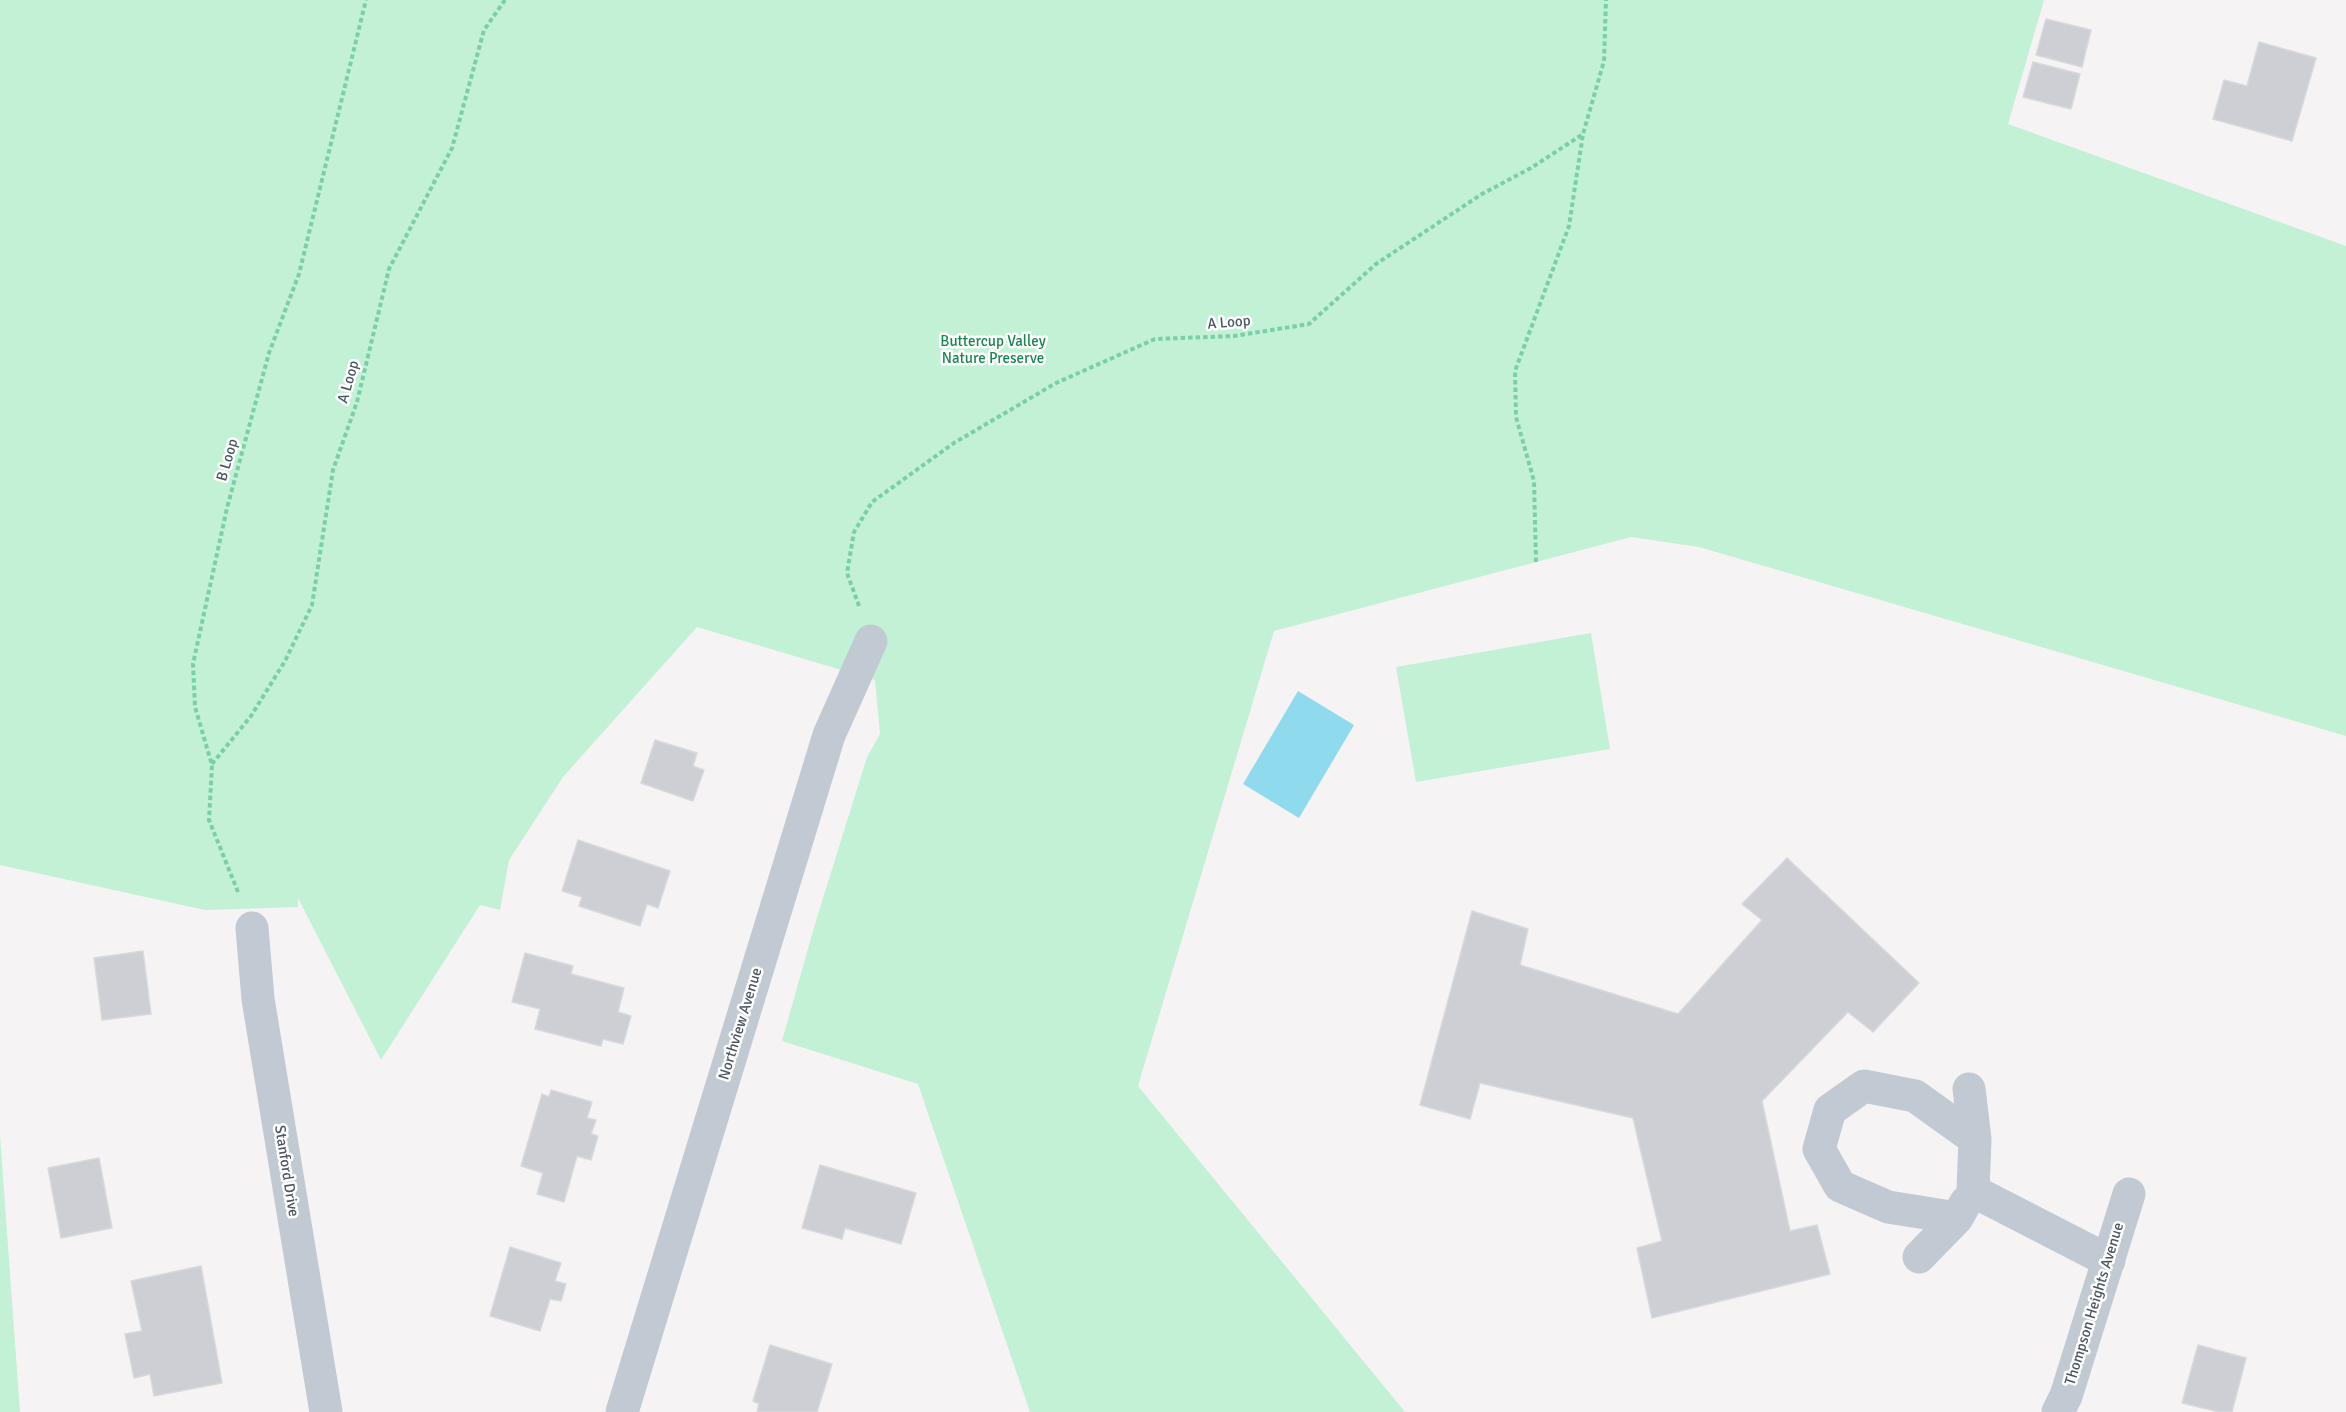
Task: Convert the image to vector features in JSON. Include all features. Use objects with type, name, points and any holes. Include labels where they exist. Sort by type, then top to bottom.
[{"type":"street","name":"Northview Avenue","points":[[622,1412],[829,735],[872,641]]},
{"type":"street","name":"Stanford Drive","points":[[252,928],[258,999],[326,1412]]},
{"type":"street","points":[[1975,1139],[1915,1096],[1864,1086],[1830,1110],[1819,1149],[1840,1186],[1888,1208],[1965,1204],[2109,1261]]},
{"type":"street","points":[[1919,1257],[1965,1204],[1975,1139],[1969,1089]]},
{"type":"street","name":"Thompson Heights Avenue","points":[[2058,1412],[2066,1396],[2129,1194]]},
{"type":"path","name":"B Loop","points":[[252,928],[209,820],[212,765],[195,707],[194,664],[227,508],[269,353],[299,274],[366,0]]},
{"type":"path","name":"A Loop","points":[[212,765],[256,707],[285,661],[312,605],[333,470],[357,402],[389,269],[452,148],[484,30],[505,0]]},
{"type":"path","points":[[1536,562],[1534,481],[1516,417],[1515,371],[1569,226],[1583,134],[1604,61],[1606,0]]},
{"type":"path","name":"A Loop","points":[[872,641],[847,573],[854,532],[872,502],[954,443],[1056,383],[1155,339],[1234,336],[1309,324],[1376,264],[1482,194],[1531,168],[1583,134]]},
{"type":"green space","name":"Buttercup Valley Nature Preserve","points":[[0,0],[2044,0],[2008,124],[2346,246],[2346,736],[1699,547],[1631,537],[1274,631],[1138,1086],[1405,1412],[1030,1412],[918,1084],[782,1041],[815,924],[867,757],[880,734],[875,680],[697,627],[563,777],[509,860],[500,910],[480,905],[381,1060],[298,898],[298,907],[205,910],[0,865]]},
{"type":"green space","points":[[1591,633],[1610,749],[1416,782],[1396,667]]},
{"type":"green space","points":[[0,1135],[20,1412],[0,1412]]},
{"type":"water","points":[[1298,691],[1354,725],[1299,818],[1243,784]]},
{"type":"building","points":[[2046,19],[2091,30],[2082,67],[2036,55]]},
{"type":"building","points":[[2259,42],[2316,58],[2292,141],[2213,119],[2224,80],[2247,86]]},
{"type":"building","points":[[2033,62],[2080,74],[2071,109],[2023,97]]},
{"type":"building","points":[[655,740],[697,753],[693,766],[704,770],[693,801],[641,783]]},
{"type":"building","points":[[578,840],[670,871],[658,908],[647,904],[640,926],[579,906],[582,897],[562,891]]},
{"type":"building","points":[[1787,858],[1919,983],[1873,1032],[1848,1012],[1762,1101],[1790,1231],[1817,1225],[1830,1274],[1652,1318],[1637,1248],[1662,1241],[1633,1118],[1480,1083],[1470,1119],[1420,1105],[1472,911],[1528,929],[1520,965],[1678,1014],[1762,920],[1742,904]]},
{"type":"building","points":[[143,951],[151,1014],[102,1020],[94,958]]},
{"type":"building","points":[[525,953],[573,966],[571,974],[624,988],[618,1012],[631,1016],[623,1044],[603,1039],[601,1046],[535,1029],[540,1009],[512,1002]]},
{"type":"building","points":[[551,1090],[592,1102],[587,1118],[596,1120],[591,1134],[598,1136],[591,1160],[577,1156],[564,1202],[537,1194],[543,1173],[521,1166],[542,1094],[549,1097]]},
{"type":"building","points":[[99,1158],[112,1228],[61,1238],[48,1168]]},
{"type":"building","points":[[820,1165],[916,1193],[901,1244],[845,1228],[842,1239],[802,1228]]},
{"type":"building","points":[[510,1247],[561,1263],[555,1281],[566,1284],[561,1301],[550,1299],[540,1331],[490,1316]]},
{"type":"building","points":[[201,1266],[222,1383],[154,1396],[150,1374],[134,1378],[125,1334],[142,1331],[131,1281]]},
{"type":"building","points":[[770,1345],[832,1364],[817,1412],[757,1412],[759,1404],[753,1401]]},
{"type":"building","points":[[2198,1345],[2246,1358],[2232,1412],[2219,1412],[2182,1403]]}]
